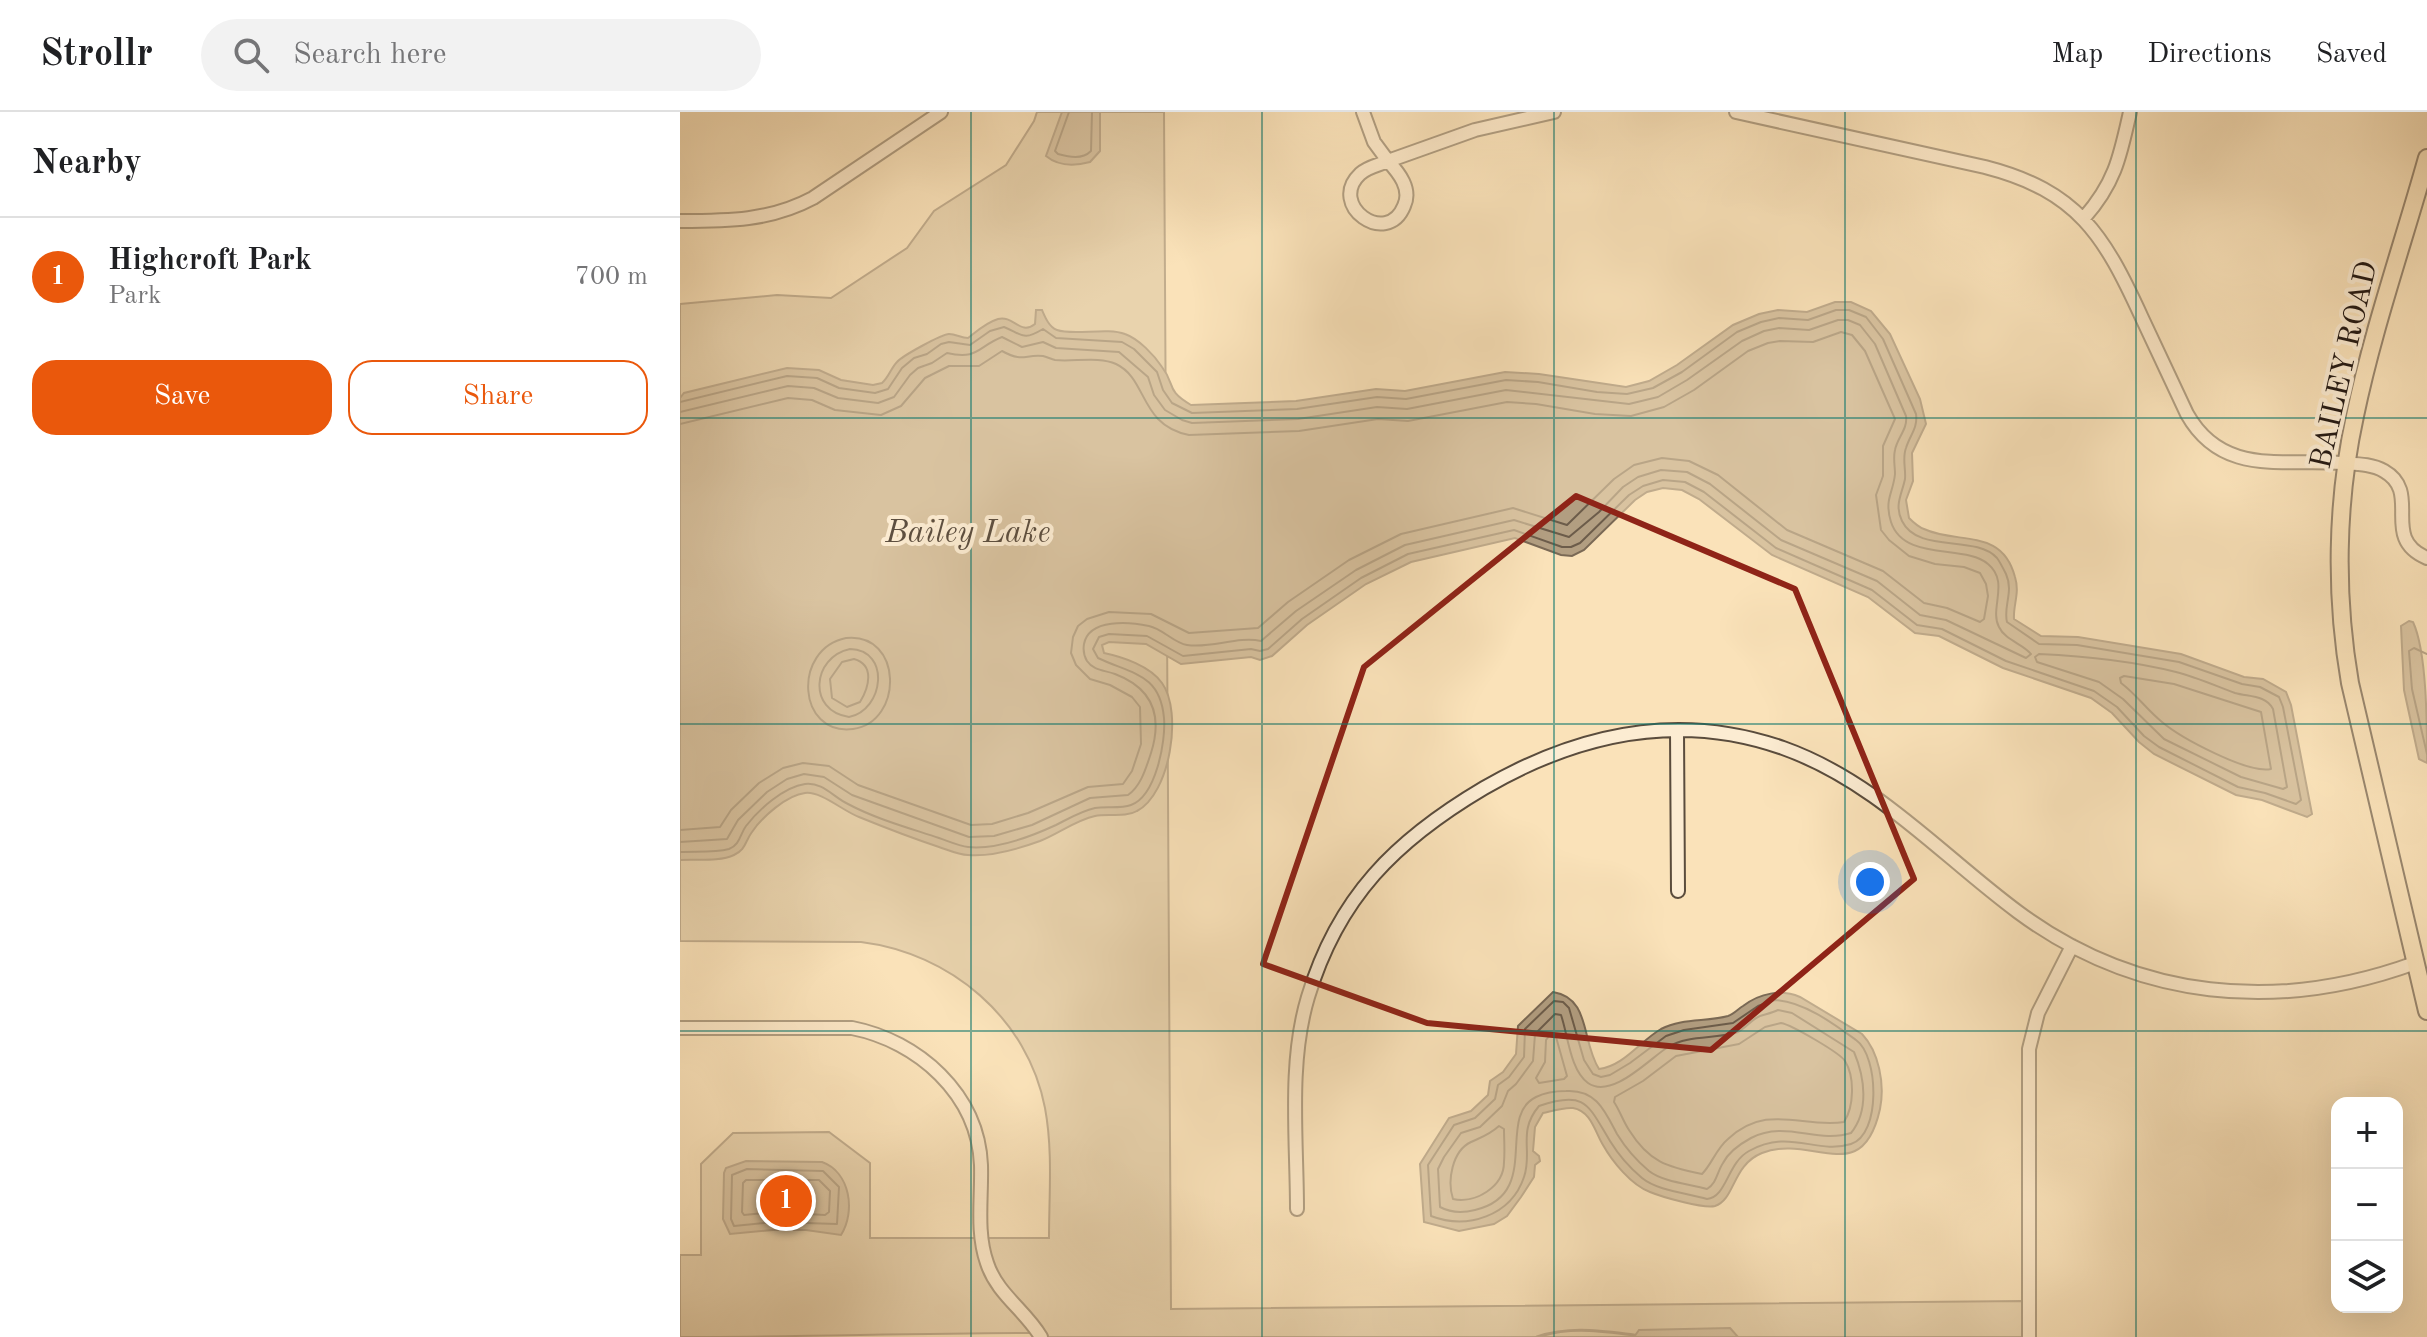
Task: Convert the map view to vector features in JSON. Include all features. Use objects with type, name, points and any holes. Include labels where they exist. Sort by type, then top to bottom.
[{"type":"main road","name":"BAILEY ROAD","points":[[2427,158],[2360,392],[2347,464],[2340,569],[2348,671],[2427,1011]]},
{"type":"street","points":[[680,221],[754,219],[793,208],[813,198],[941,112]]},
{"type":"street","points":[[1363,112],[1374,142],[1388,161],[1404,183],[1406,200],[1404,209],[1392,221],[1375,224],[1359,216],[1354,209],[1350,191],[1358,175],[1388,161],[1495,124],[1554,112]]},
{"type":"street","points":[[1736,112],[2005,172],[2040,186],[2084,218],[2109,251],[2187,414],[2202,438],[2220,450],[2251,460],[2374,467],[2396,480],[2403,497],[2401,525],[2404,538],[2414,550],[2427,558]]},
{"type":"street","points":[[2084,218],[2099,201],[2116,172],[2130,112]]},
{"type":"street","points":[[1297,1209],[1296,1071],[1299,1039],[1307,1000],[1321,961],[1353,900],[1381,865],[1419,830],[1451,807],[1512,772],[1561,750],[1600,738],[1649,731],[1714,732],[1780,747],[1825,765],[1888,806],[2018,912],[2072,946],[2153,979],[2209,990],[2277,993],[2321,989],[2385,974],[2415,963]]},
{"type":"street","points":[[1677,731],[1678,891]]},
{"type":"street","points":[[2029,1337],[2029,1049],[2038,1013],[2072,946]]},
{"type":"street","points":[[680,1028],[852,1028],[897,1042],[937,1070],[954,1089],[975,1134],[981,1161],[981,1234],[990,1273],[1041,1337]]},
{"type":"highlighted area","points":[[1576,496],[1795,589],[1914,879],[1711,1050],[1427,1023],[1263,964],[1364,667]]},
{"type":"shaded area","points":[[1037,112],[1164,112],[1171,1309],[2023,1301],[2023,1337],[1041,1337],[1038,1333],[680,1337],[680,1255],[701,1255],[701,1164],[733,1133],[829,1132],[870,1163],[870,1238],[1049,1238],[1049,1140],[1036,1075],[1022,1046],[1003,1019],[980,995],[925,960],[861,942],[680,941],[680,304],[777,295],[831,298],[907,248],[934,211],[1006,165]]},
{"type":"water","points":[[1062,112],[1100,112],[1100,151],[1090,162],[1067,164],[1046,156]]},
{"type":"water","name":"Bailey Lake","points":[[1835,302],[1851,302],[1871,311],[1890,334],[1920,399],[1926,424],[1912,453],[1913,481],[1906,500],[1909,518],[1918,526],[1937,534],[1977,540],[2000,551],[2009,561],[2015,577],[2017,594],[2014,619],[2041,636],[2078,637],[2181,654],[2244,677],[2263,679],[2286,692],[2312,814],[2307,817],[2262,800],[2236,795],[2154,754],[2112,713],[2091,698],[2003,668],[1939,636],[1915,633],[1868,597],[1772,555],[1699,499],[1682,490],[1663,488],[1647,492],[1635,500],[1584,550],[1572,556],[1515,538],[1411,562],[1366,584],[1307,625],[1272,656],[1260,660],[1251,657],[1181,664],[1146,644],[1109,642],[1102,645],[1104,653],[1136,663],[1157,677],[1168,696],[1172,713],[1170,752],[1165,771],[1148,802],[1132,813],[1095,816],[1023,847],[995,854],[968,855],[899,833],[818,795],[805,793],[783,802],[768,814],[738,853],[722,859],[680,860],[680,398],[684,393],[787,368],[819,370],[841,380],[873,385],[882,383],[900,359],[939,338],[949,334],[968,338],[998,319],[1030,327],[1035,324],[1036,310],[1042,310],[1057,330],[1118,332],[1136,340],[1159,362],[1177,395],[1191,405],[1296,401],[1376,389],[1405,391],[1505,372],[1626,387],[1649,381],[1733,325],[1759,314],[1778,310],[1807,312]]},
{"type":"water","points":[[2413,622],[2418,635],[2424,670],[2427,763],[2419,759],[2404,690],[2401,626]]},
{"type":"water","points":[[1553,992],[1565,996],[1580,1012],[1599,1069],[1616,1063],[1653,1034],[1669,1026],[1728,1016],[1763,995],[1785,993],[1800,997],[1862,1034],[1873,1050],[1882,1089],[1880,1109],[1872,1133],[1861,1147],[1848,1153],[1781,1149],[1762,1153],[1752,1158],[1739,1173],[1727,1197],[1710,1206],[1643,1189],[1617,1165],[1584,1113],[1573,1108],[1558,1109],[1543,1113],[1535,1127],[1533,1151],[1540,1161],[1535,1165],[1534,1177],[1507,1216],[1494,1224],[1459,1231],[1424,1222],[1420,1164],[1449,1118],[1471,1111],[1488,1095],[1490,1081],[1503,1072],[1516,1054],[1518,1026]]},
{"type":"water","points":[[746,1161],[822,1162],[831,1167],[839,1174],[848,1193],[848,1215],[841,1235],[806,1230],[730,1234],[723,1219],[724,1173],[726,1168]]},
{"type":"water","points":[[1730,1328],[1738,1337],[1634,1337],[1639,1330]]},
{"type":"waterway","points":[[1537,1337],[1573,1330],[1634,1335]]},
{"type":"place","name":"Highcroft Park","points":[[786,1201]]}]
